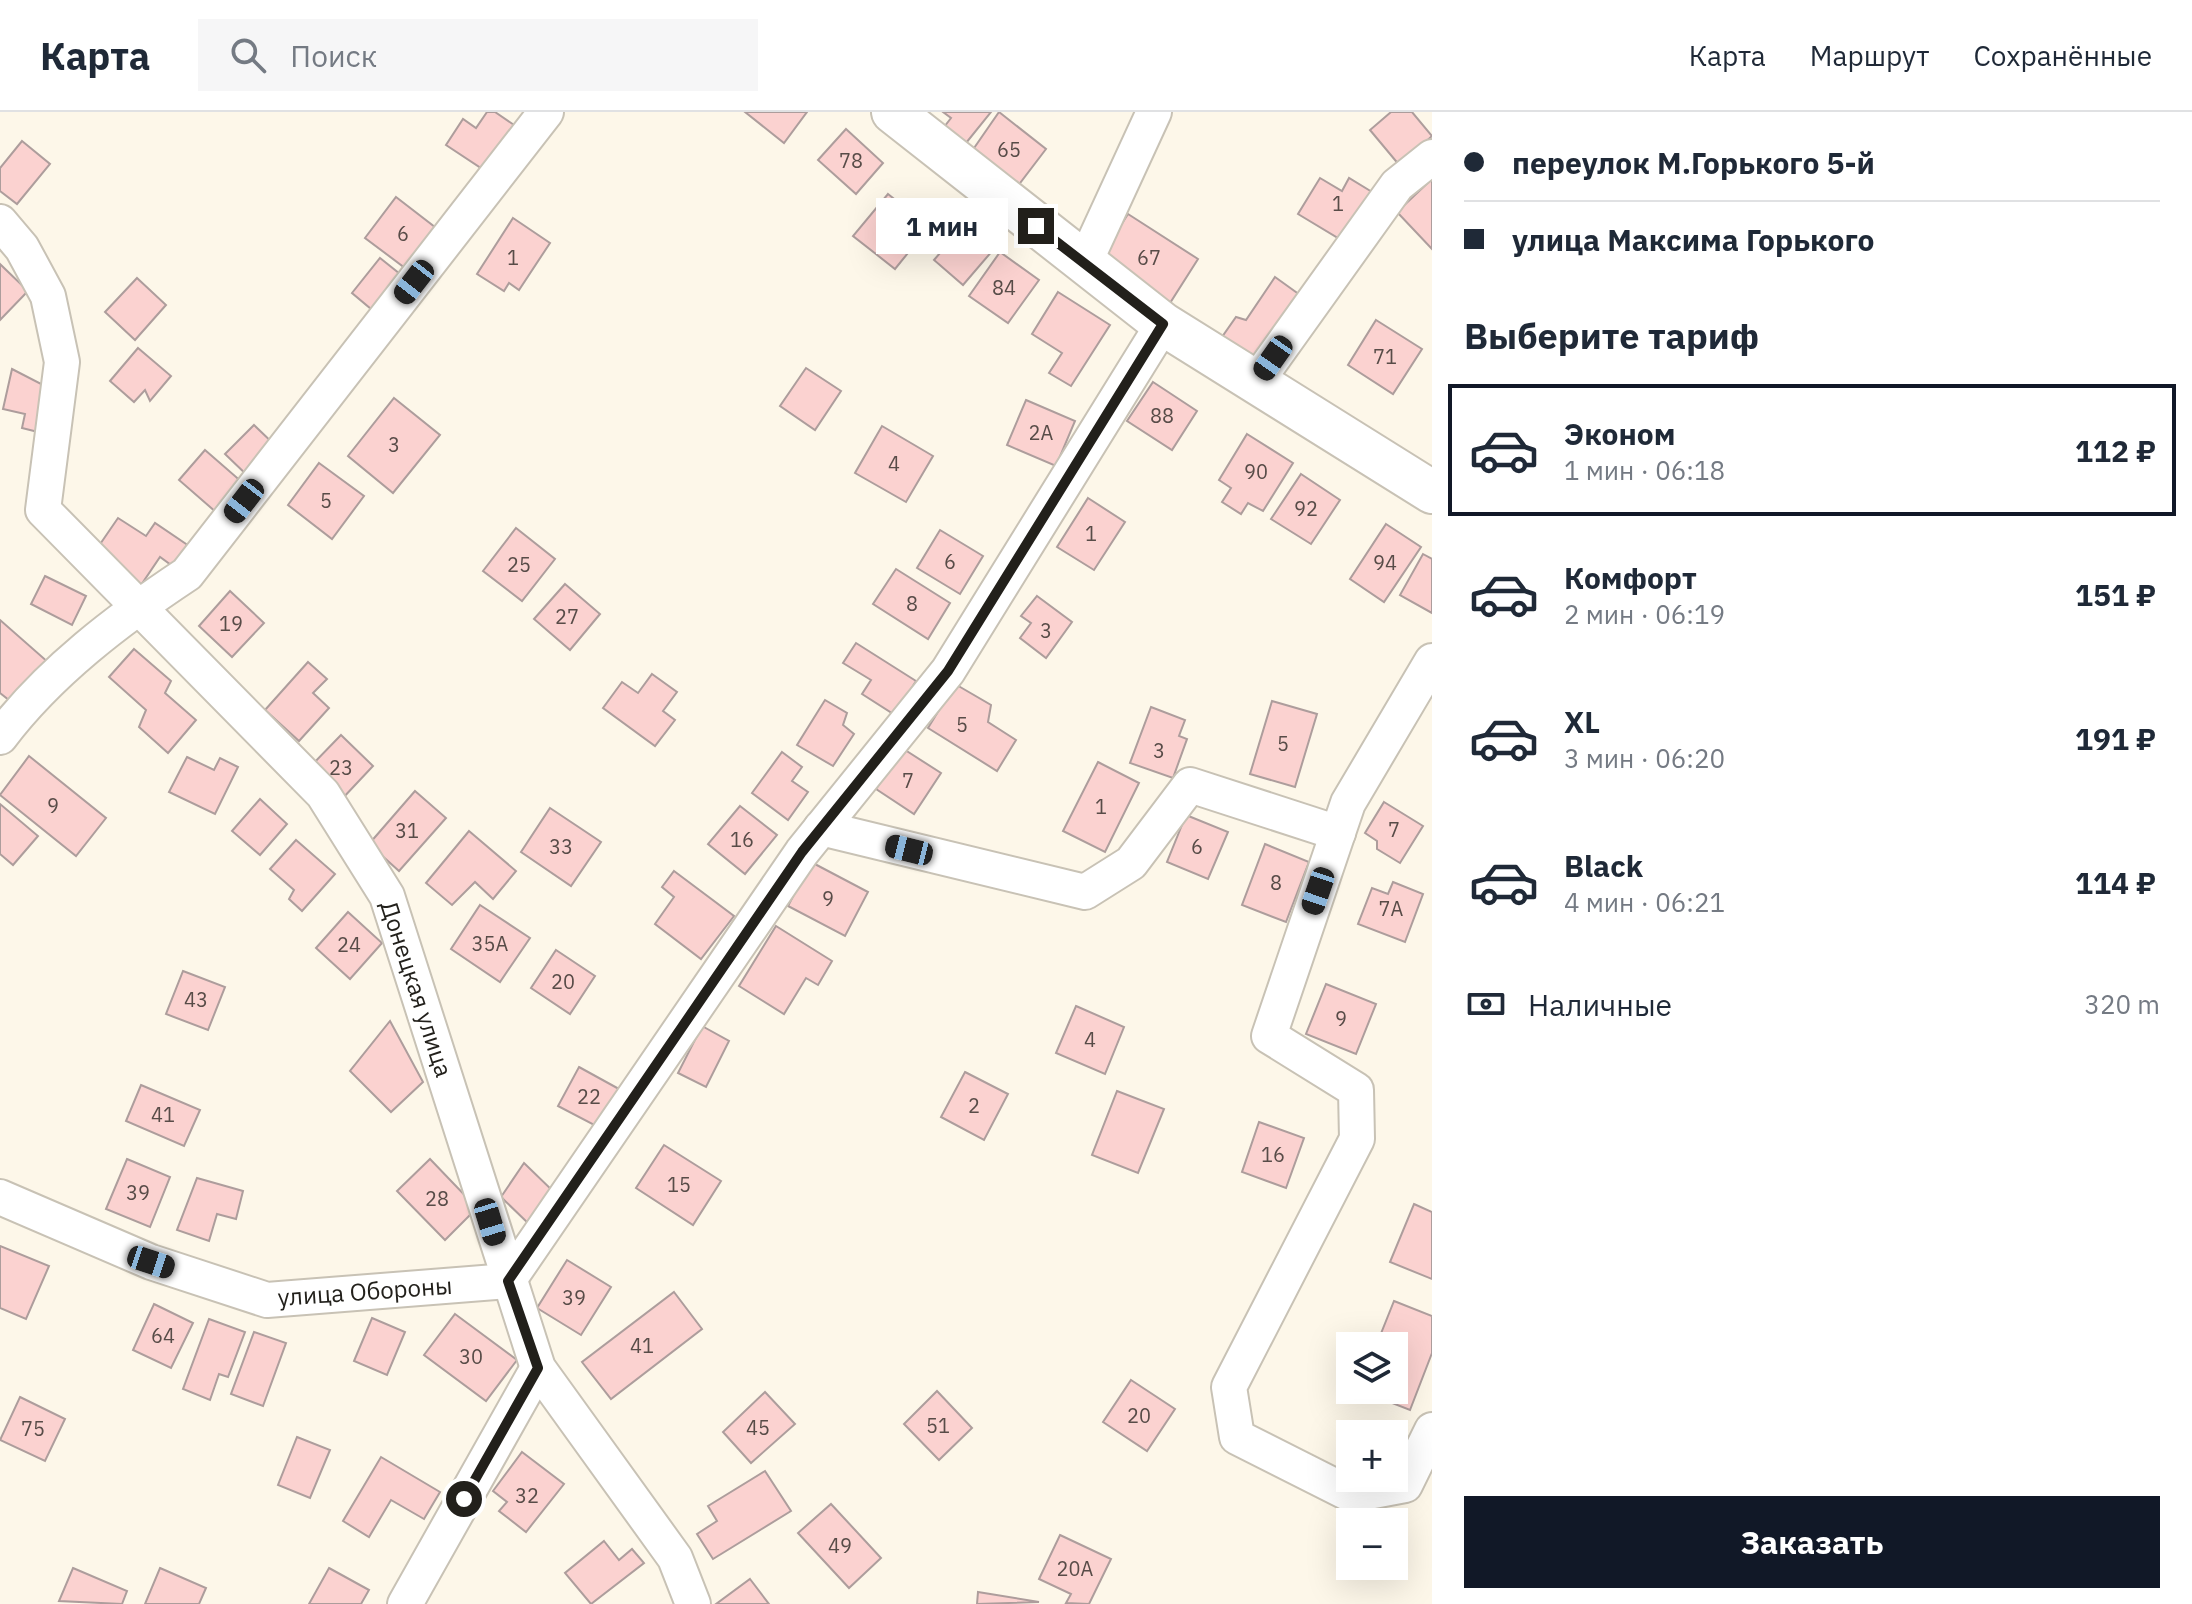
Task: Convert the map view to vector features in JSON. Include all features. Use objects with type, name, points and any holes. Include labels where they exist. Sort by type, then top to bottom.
[{"type":"street","points":[[0,737],[27,702],[137,607],[187,574],[546,112]]},
{"type":"street","points":[[893,112],[1163,324],[1432,492]]},
{"type":"street","points":[[1084,264],[1154,112]]},
{"type":"street","points":[[1256,382],[1397,185],[1432,157]]},
{"type":"street","name":"Донецкая улица","points":[[0,222],[22,248],[48,296],[62,362],[43,510],[323,794],[387,896],[538,1368],[675,1558],[693,1604]]},
{"type":"street","points":[[508,1281],[821,828],[948,671],[1163,324]]},
{"type":"street","points":[[1432,661],[1348,803],[1269,1036],[1356,1090],[1357,1139],[1229,1387],[1237,1437],[1352,1495],[1405,1485],[1432,1430]]},
{"type":"street","points":[[821,828],[1085,892],[1131,863],[1190,785],[1338,833]]},
{"type":"street","name":"улица Обороны","points":[[0,1197],[151,1262],[267,1300],[508,1281]]},
{"type":"street","points":[[405,1604],[538,1368]]},
{"type":"building","points":[[487,112],[495,112],[517,127],[487,172],[446,145],[463,119],[476,128]]},
{"type":"building","points":[[745,112],[807,112],[784,143]]},
{"type":"building","points":[[943,112],[991,112],[962,148],[941,131],[951,118]]},
{"type":"building","points":[[999,112],[1046,149],[1017,187],[972,151]]},
{"type":"building","points":[[1391,112],[1412,112],[1432,136],[1400,166],[1370,130]]},
{"type":"building","points":[[846,129],[883,163],[856,194],[818,160]]},
{"type":"building","points":[[22,141],[50,164],[17,204],[0,191],[0,168]]},
{"type":"building","points":[[1320,178],[1342,191],[1349,178],[1377,195],[1348,244],[1298,214]]},
{"type":"building","points":[[1432,179],[1432,249],[1397,212]]},
{"type":"building","points":[[888,194],[929,227],[895,269],[853,236]]},
{"type":"building","points":[[396,197],[440,231],[409,271],[365,238]]},
{"type":"building","points":[[1128,214],[1198,259],[1170,303],[1100,258]]},
{"type":"building","points":[[513,218],[550,243],[519,290],[509,283],[504,291],[477,274]]},
{"type":"building","points":[[964,225],[993,250],[963,285],[934,260]]},
{"type":"building","points":[[1000,252],[1039,280],[1008,323],[969,296]]},
{"type":"building","points":[[380,258],[405,278],[377,314],[352,293]]},
{"type":"building","points":[[0,264],[28,291],[0,320]]},
{"type":"building","points":[[1275,277],[1300,295],[1257,360],[1222,337],[1236,317],[1246,320]]},
{"type":"building","points":[[137,278],[166,305],[135,340],[105,312]]},
{"type":"building","points":[[1058,292],[1110,325],[1071,386],[1049,373],[1062,353],[1032,334]]},
{"type":"building","points":[[1376,320],[1422,349],[1393,394],[1348,365]]},
{"type":"building","points":[[138,348],[171,376],[150,401],[145,390],[134,402],[110,381]]},
{"type":"building","points":[[806,368],[841,391],[815,430],[780,406]]},
{"type":"building","points":[[12,369],[49,388],[38,432],[22,428],[25,414],[3,409]]},
{"type":"building","points":[[1153,382],[1197,411],[1172,450],[1127,421]]},
{"type":"building","points":[[394,398],[440,435],[393,493],[348,456]]},
{"type":"building","points":[[1026,400],[1075,421],[1056,466],[1007,445]]},
{"type":"building","points":[[254,425],[278,448],[250,478],[225,454]]},
{"type":"building","points":[[882,426],[933,456],[906,502],[855,473]]},
{"type":"building","points":[[1247,434],[1293,463],[1263,511],[1248,503],[1241,514],[1222,502],[1231,488],[1219,480]]},
{"type":"building","points":[[205,450],[243,483],[217,513],[179,480]]},
{"type":"building","points":[[319,463],[364,496],[332,539],[288,505]]},
{"type":"building","points":[[1301,474],[1340,500],[1311,544],[1271,519]]},
{"type":"building","points":[[1088,498],[1125,522],[1094,570],[1057,547]]},
{"type":"building","points":[[118,518],[146,536],[155,523],[192,548],[178,570],[160,557],[141,585],[94,553]]},
{"type":"building","points":[[1386,524],[1421,547],[1384,602],[1350,579]]},
{"type":"building","points":[[516,528],[555,559],[522,601],[483,571]]},
{"type":"building","points":[[940,530],[983,556],[960,594],[917,568]]},
{"type":"building","points":[[1423,554],[1432,559],[1432,613],[1400,595]]},
{"type":"building","points":[[896,569],[950,603],[928,639],[873,604]]},
{"type":"building","points":[[45,576],[86,596],[72,625],[31,604]]},
{"type":"building","points":[[565,584],[600,614],[570,650],[534,619]]},
{"type":"building","points":[[230,591],[264,623],[232,657],[199,626]]},
{"type":"building","points":[[1037,596],[1072,622],[1046,658],[1020,638],[1031,623],[1021,616]]},
{"type":"building","points":[[0,620],[49,663],[14,704],[0,693]]},
{"type":"building","points":[[856,643],[916,681],[895,715],[862,694],[871,680],[843,663]]},
{"type":"building","points":[[134,649],[171,681],[165,693],[196,720],[168,753],[139,727],[146,710],[109,677]]},
{"type":"building","points":[[308,662],[327,679],[313,693],[329,708],[299,741],[265,710]]},
{"type":"building","points":[[652,674],[677,692],[663,711],[675,720],[655,746],[603,708],[622,682],[638,693]]},
{"type":"building","points":[[955,684],[991,705],[988,722],[1016,740],[997,771],[928,728]]},
{"type":"building","points":[[825,700],[847,713],[843,725],[854,734],[833,766],[797,745]]},
{"type":"building","points":[[1272,701],[1317,714],[1295,787],[1250,774]]},
{"type":"building","points":[[1151,707],[1185,720],[1179,736],[1187,739],[1173,778],[1130,763]]},
{"type":"building","points":[[341,735],[373,766],[341,800],[308,769]]},
{"type":"building","points":[[902,748],[941,773],[914,814],[876,789]]},
{"type":"building","points":[[782,752],[802,767],[792,781],[808,792],[788,820],[752,793]]},
{"type":"building","points":[[29,756],[106,818],[76,856],[0,795]]},
{"type":"building","points":[[187,757],[214,770],[220,758],[238,767],[215,814],[169,792]]},
{"type":"building","points":[[1098,762],[1139,783],[1105,852],[1063,831]]},
{"type":"building","points":[[415,791],[446,818],[399,871],[369,844]]},
{"type":"building","points":[[260,799],[287,824],[260,855],[232,831]]},
{"type":"building","points":[[1384,802],[1423,826],[1400,863],[1377,849],[1377,841],[1365,833]]},
{"type":"building","points":[[0,804],[38,836],[13,865],[0,854]]},
{"type":"building","points":[[740,806],[777,835],[745,874],[708,844]]},
{"type":"building","points":[[550,808],[601,842],[571,886],[521,852]]},
{"type":"building","points":[[1186,815],[1228,832],[1208,879],[1167,862]]},
{"type":"building","points":[[469,831],[516,871],[493,899],[475,882],[452,905],[426,883]]},
{"type":"building","points":[[296,840],[335,874],[302,911],[289,899],[294,890],[270,869]]},
{"type":"building","points":[[1265,844],[1309,862],[1286,922],[1242,905]]},
{"type":"building","points":[[811,862],[868,892],[845,936],[788,906]]},
{"type":"building","points":[[674,871],[734,916],[701,959],[655,924],[674,897],[662,887]]},
{"type":"building","points":[[1393,882],[1423,894],[1405,942],[1358,924],[1372,888],[1388,894]]},
{"type":"building","points":[[480,905],[530,938],[500,982],[451,949]]},
{"type":"building","points":[[348,912],[382,943],[350,979],[316,948]]},
{"type":"building","points":[[776,926],[832,961],[818,985],[806,978],[784,1014],[739,986]]},
{"type":"building","points":[[556,950],[595,976],[570,1014],[531,988]]},
{"type":"building","points":[[183,971],[225,987],[208,1030],[166,1014]]},
{"type":"building","points":[[1326,984],[1376,1004],[1356,1054],[1306,1034]]},
{"type":"building","points":[[1076,1006],[1124,1027],[1105,1074],[1056,1053]]},
{"type":"building","points":[[390,1021],[423,1082],[391,1112],[350,1071]]},
{"type":"building","points":[[702,1026],[729,1041],[706,1087],[678,1073]]},
{"type":"building","points":[[579,1067],[619,1089],[598,1127],[558,1106]]},
{"type":"building","points":[[965,1072],[1008,1094],[984,1140],[941,1117]]},
{"type":"building","points":[[141,1085],[200,1110],[184,1146],[126,1121]]},
{"type":"building","points":[[1117,1091],[1164,1109],[1138,1173],[1092,1155]]},
{"type":"building","points":[[1259,1122],[1304,1138],[1286,1188],[1242,1172]]},
{"type":"building","points":[[664,1145],[721,1181],[693,1225],[636,1188]]},
{"type":"building","points":[[127,1159],[170,1177],[150,1227],[106,1209]]},
{"type":"building","points":[[430,1159],[477,1208],[445,1240],[397,1191]]},
{"type":"building","points":[[524,1163],[555,1193],[530,1225],[501,1197]]},
{"type":"building","points":[[197,1178],[243,1191],[236,1219],[217,1214],[209,1241],[177,1230]]},
{"type":"building","points":[[1414,1204],[1432,1212],[1432,1279],[1390,1262]]},
{"type":"building","points":[[0,1246],[49,1266],[26,1319],[0,1308]]},
{"type":"building","points":[[567,1260],[611,1287],[581,1335],[537,1308]]},
{"type":"building","points":[[674,1292],[702,1329],[611,1399],[582,1362]]},
{"type":"building","points":[[1394,1301],[1432,1316],[1432,1353],[1410,1410],[1395,1404],[1408,1404],[1408,1332],[1382,1332]]},
{"type":"building","points":[[154,1304],[193,1323],[171,1368],[133,1350]]},
{"type":"building","points":[[455,1314],[517,1360],[486,1401],[424,1355]]},
{"type":"building","points":[[372,1318],[405,1332],[387,1375],[354,1361]]},
{"type":"building","points":[[209,1319],[245,1332],[228,1377],[219,1374],[210,1400],[183,1389]]},
{"type":"building","points":[[254,1332],[286,1343],[263,1406],[231,1394]]},
{"type":"building","points":[[1131,1380],[1175,1409],[1147,1451],[1103,1422]]},
{"type":"building","points":[[937,1391],[972,1428],[939,1460],[904,1424]]},
{"type":"building","points":[[765,1392],[795,1424],[751,1463],[723,1432]]},
{"type":"building","points":[[20,1397],[65,1419],[45,1461],[0,1440]]},
{"type":"building","points":[[297,1437],[330,1450],[310,1498],[278,1485]]},
{"type":"building","points":[[522,1452],[564,1484],[526,1532],[499,1511],[507,1502],[493,1491]]},
{"type":"building","points":[[381,1457],[440,1492],[424,1519],[391,1500],[369,1537],[343,1521]]},
{"type":"building","points":[[765,1471],[791,1511],[713,1559],[697,1534],[717,1521],[708,1506]]},
{"type":"building","points":[[831,1504],[881,1558],[849,1588],[798,1533]]},
{"type":"building","points":[[1060,1535],[1111,1559],[1089,1604],[1066,1603],[1071,1594],[1039,1579]]},
{"type":"building","points":[[604,1541],[619,1560],[632,1549],[644,1563],[591,1604],[565,1573]]},
{"type":"building","points":[[73,1568],[127,1591],[122,1604],[59,1601]]},
{"type":"building","points":[[160,1568],[206,1588],[199,1604],[145,1604]]},
{"type":"building","points":[[329,1568],[369,1590],[361,1604],[309,1604]]},
{"type":"building","points":[[750,1579],[769,1604],[716,1604]]},
{"type":"building","points":[[978,1592],[1039,1602],[977,1604]]},
{"type":"route","points":[[464,1499],[538,1368],[508,1281],[802,852],[948,671],[1163,324],[1036,226]]}]
